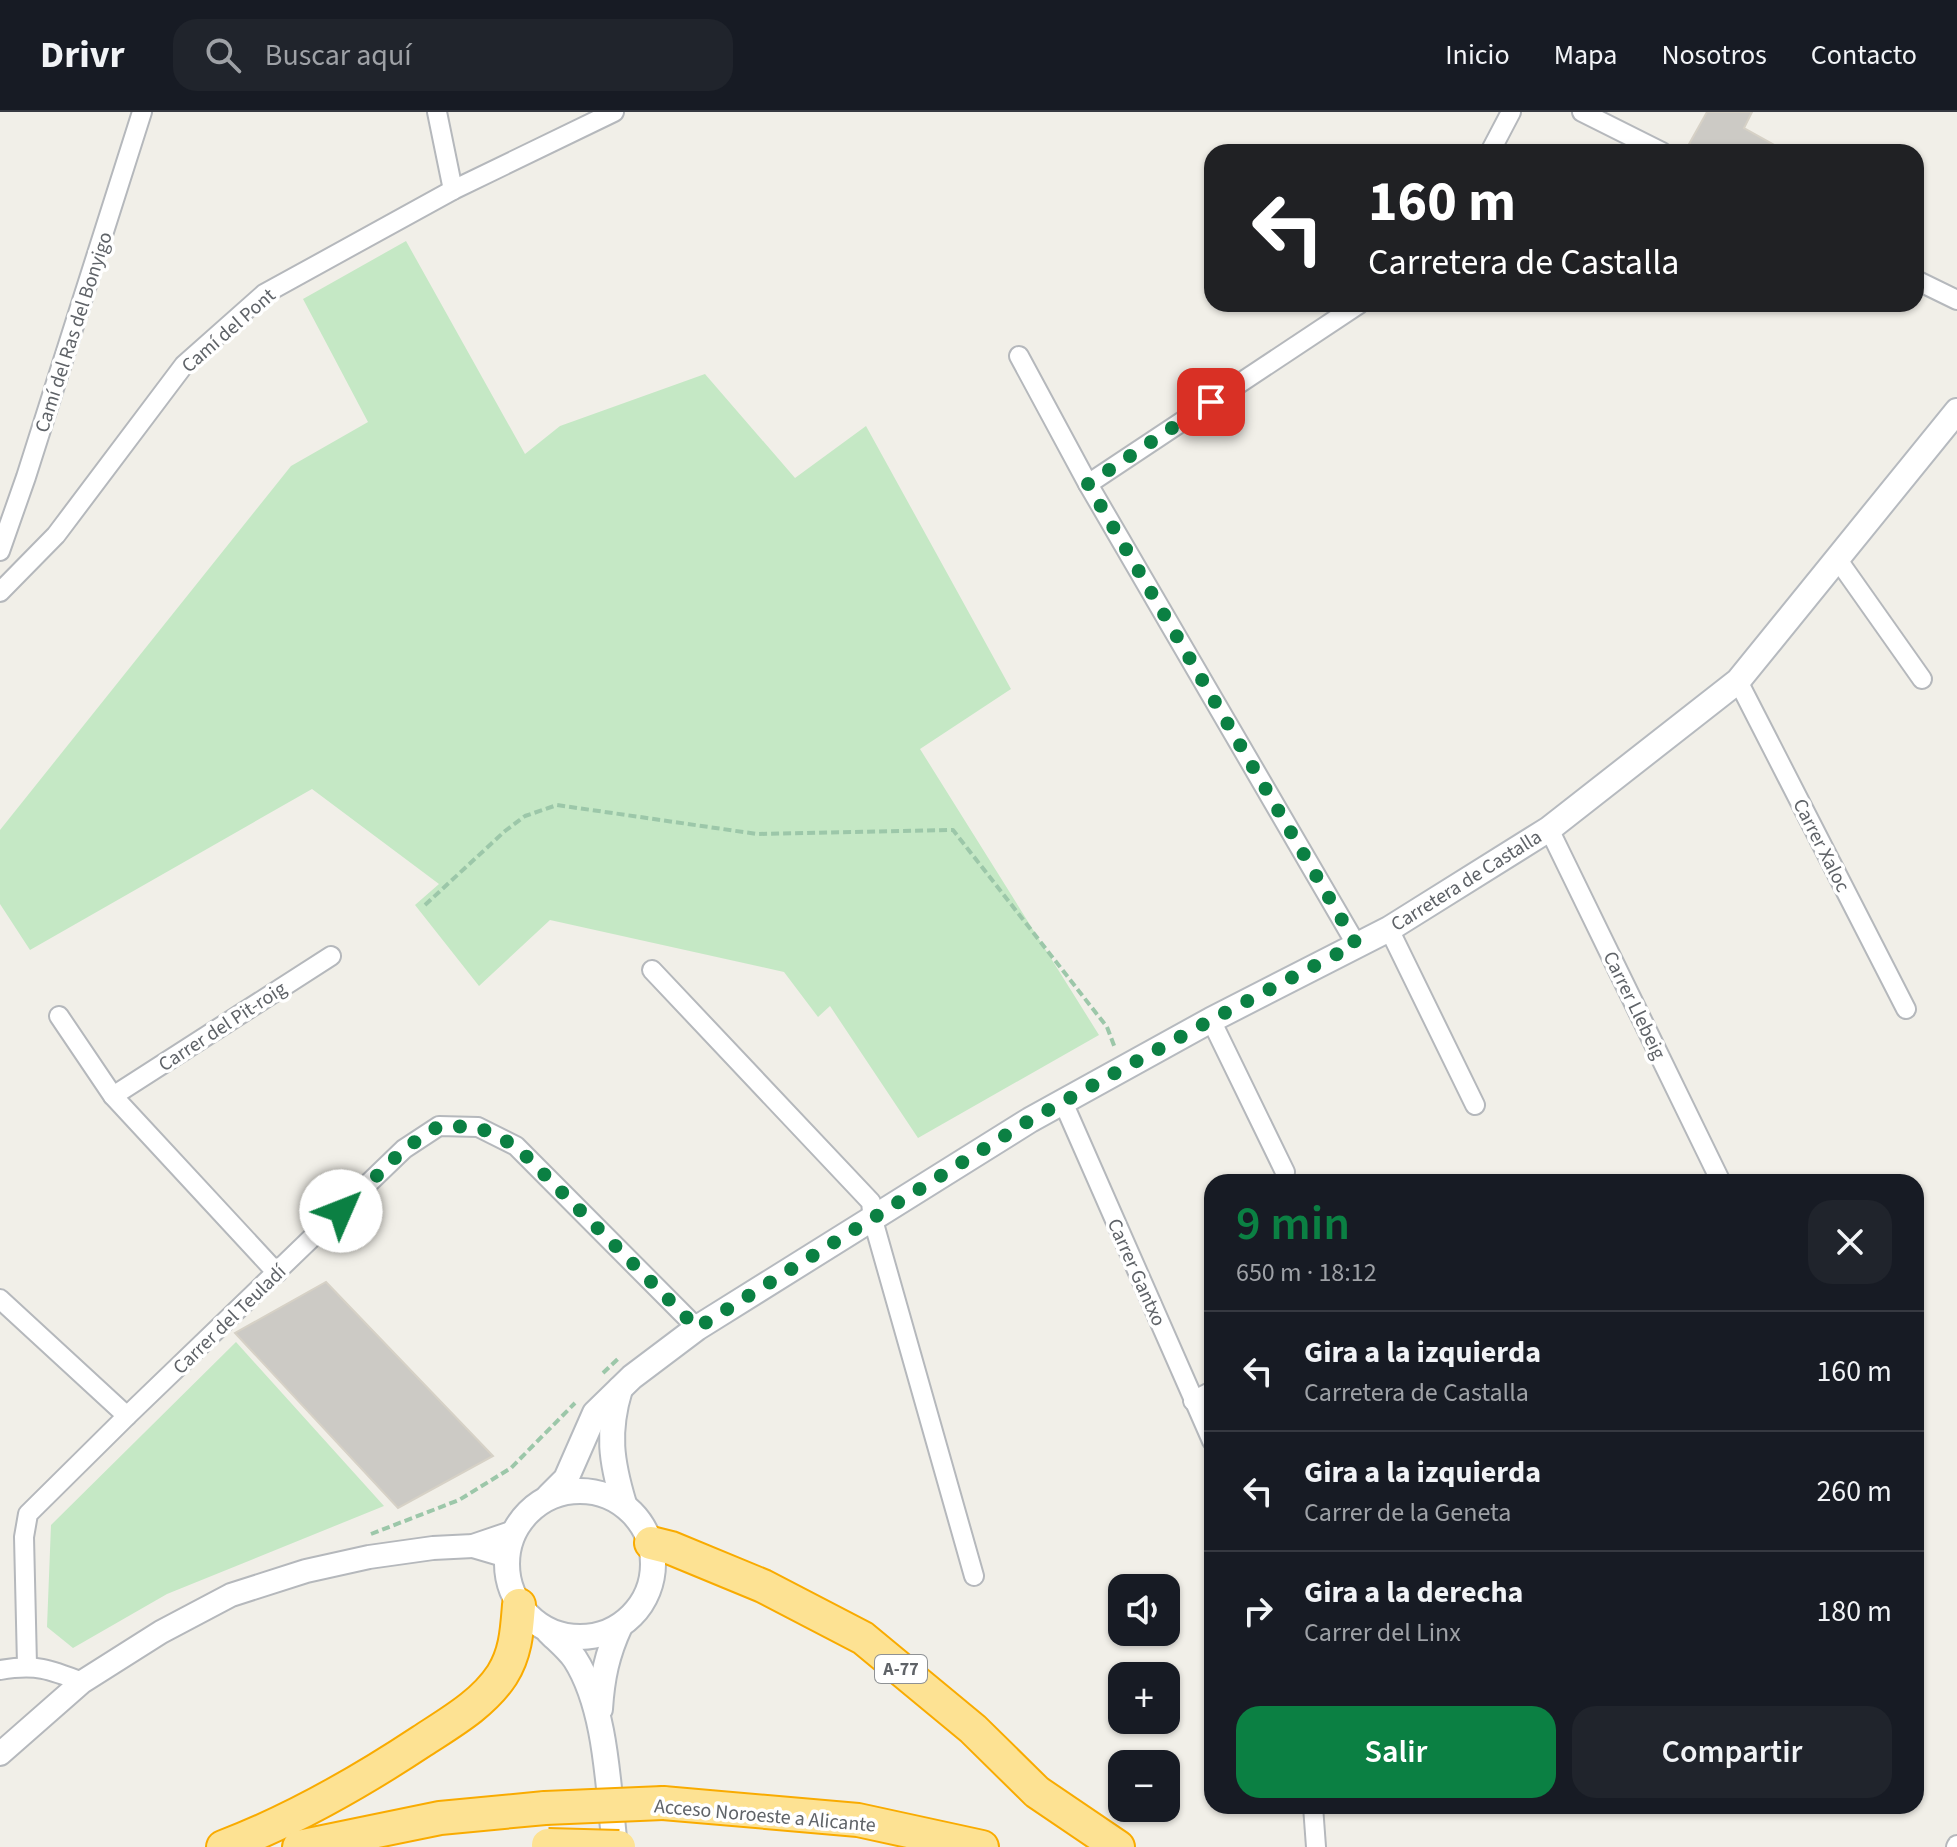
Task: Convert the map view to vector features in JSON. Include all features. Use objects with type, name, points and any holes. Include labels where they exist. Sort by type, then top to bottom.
[{"type":"highway","name":"A-77","points":[[651,1543],[671,1548],[763,1586],[863,1638],[973,1729],[1037,1792],[1118,1847]]},
{"type":"highway","points":[[223,1847],[256,1835],[362,1781],[482,1699],[503,1674],[516,1644],[519,1605]]},
{"type":"highway","name":"Acceso Noroeste a Alicante","points":[[299,1847],[440,1818],[545,1808],[663,1803],[858,1820],[982,1847]]},
{"type":"highway","points":[[538,1846],[617,1847]]},
{"type":"main road","name":"Carretera de Castalla","points":[[549,1496],[566,1479],[595,1413],[626,1382],[697,1328],[1063,1102],[1211,1020],[1389,929],[1549,829],[1738,681],[1957,411]]},
{"type":"main road","points":[[624,1504],[611,1451],[611,1426],[626,1382]]},
{"type":"main road","points":[[547,1630],[571,1637],[597,1636],[620,1626],[637,1610],[649,1590],[654,1567],[651,1543],[641,1522],[624,1504],[607,1495],[588,1490],[549,1496],[528,1511],[514,1532],[507,1556],[509,1581],[519,1605],[574,1657],[587,1683],[599,1723],[617,1847]]},
{"type":"main road","points":[[599,1723],[602,1676],[609,1648],[620,1626]]},
{"type":"street","name":"Camí del Ras del Bonyigo","points":[[0,551],[142,112]]},
{"type":"street","points":[[437,112],[453,190]]},
{"type":"street","name":"Camí del Pont","points":[[0,592],[56,535],[184,365],[264,294],[453,190],[614,112]]},
{"type":"street","points":[[1494,144],[1511,112]]},
{"type":"street","points":[[1582,112],[1646,144]]},
{"type":"street","points":[[1924,284],[1957,300]]},
{"type":"street","points":[[1088,484],[1347,312]]},
{"type":"street","points":[[1019,356],[1088,484],[1356,944]]},
{"type":"street","points":[[1838,560],[1922,679]]},
{"type":"street","name":"Carrer Xaloc","points":[[1738,681],[1906,1009]]},
{"type":"street","name":"Carrer Llebeig","points":[[1549,829],[1717,1174]]},
{"type":"street","points":[[1389,929],[1475,1105]]},
{"type":"street","name":"Carrer del Pit-roig","points":[[113,1096],[331,956]]},
{"type":"street","points":[[652,970],[871,1202],[873,1220],[974,1576]]},
{"type":"street","points":[[59,1016],[113,1096],[277,1273]]},
{"type":"street","points":[[1211,1020],[1285,1172]]},
{"type":"street","name":"Carrer Gantxo","points":[[1063,1102],[1204,1424]]},
{"type":"street","name":"Carrer del Teuladí","points":[[27,1665],[24,1537],[28,1514],[404,1149],[439,1126],[478,1127],[516,1146],[697,1328]]},
{"type":"street","points":[[0,1299],[127,1416]]},
{"type":"street","points":[[1193,1401],[1204,1395]]},
{"type":"street","points":[[0,1754],[82,1682],[161,1632],[231,1595],[306,1571],[369,1557],[473,1546],[514,1532]]},
{"type":"street","points":[[473,1546],[507,1556]]},
{"type":"street","points":[[0,1670],[27,1665],[55,1670],[82,1682]]},
{"type":"street","points":[[1314,1814],[1316,1847]]},
{"type":"path","points":[[425,905],[505,831],[525,816],[557,805],[757,834],[953,830],[1107,1027],[1123,1069]]},
{"type":"green space","points":[[406,241],[525,454],[560,426],[705,374],[795,478],[866,426],[1011,689],[920,749],[1099,1035],[918,1138],[830,1006],[818,1017],[784,972],[550,920],[479,986],[415,905],[439,884],[312,789],[30,950],[0,904],[0,830],[291,466],[368,422],[303,299]]},
{"type":"green space","points":[[236,1342],[384,1506],[167,1594],[73,1648],[47,1627],[51,1525]]},
{"type":"building","points":[[1707,112],[1752,112],[1744,128],[1773,144],[1689,144]]},
{"type":"building","points":[[326,1282],[493,1456],[398,1508],[235,1333]]},
{"type":"route","points":[[341,1211],[404,1149],[439,1126],[478,1127],[516,1146],[697,1328],[1030,1120],[1356,944],[1088,484],[1211,402]]}]
